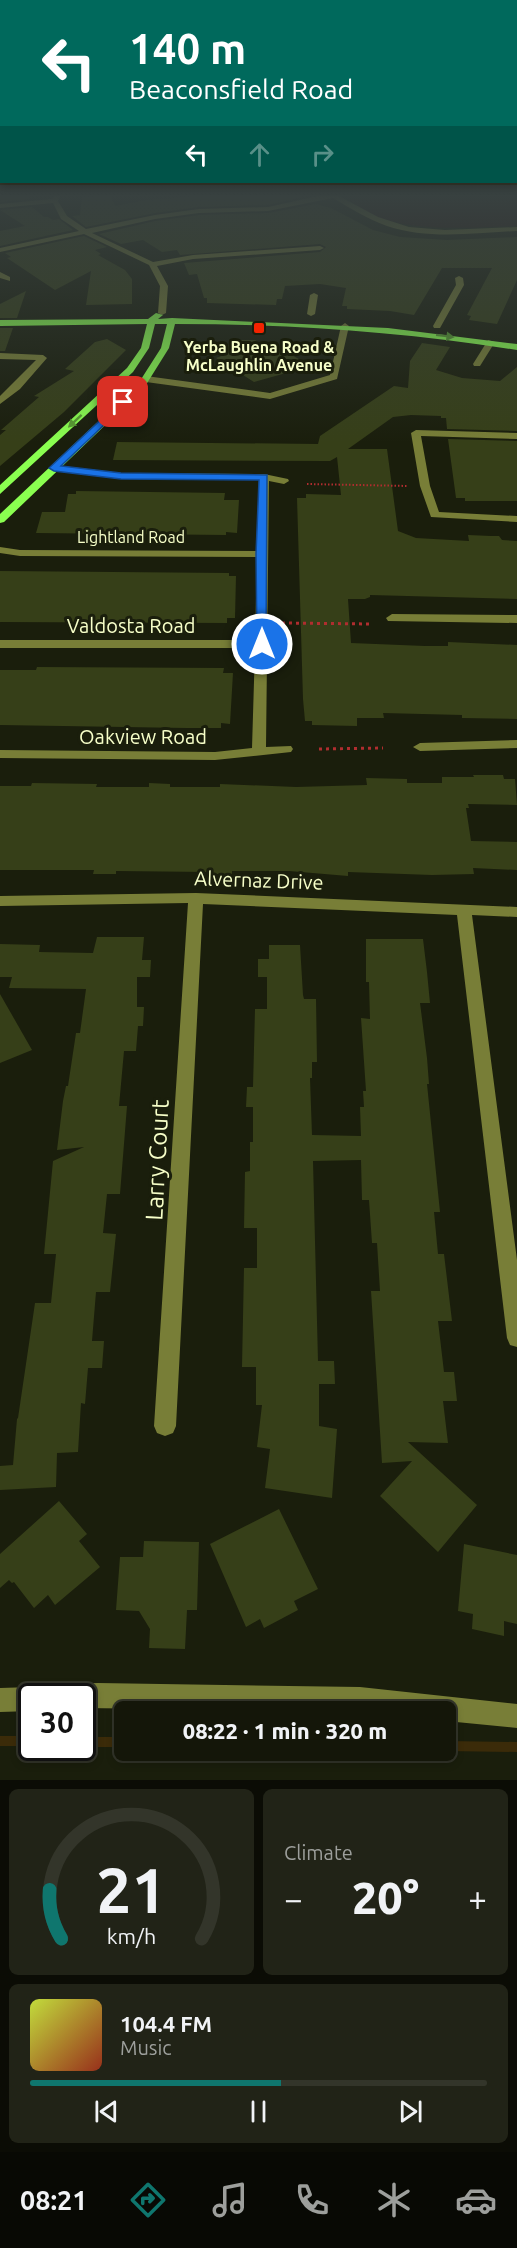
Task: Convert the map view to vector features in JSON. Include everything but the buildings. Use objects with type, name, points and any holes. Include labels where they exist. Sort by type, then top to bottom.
[{"type":"main road","points":[[0,491],[130,370],[145,348],[152,320],[162,314]]},
{"type":"main road","points":[[162,314],[172,320]]},
{"type":"main road","points":[[0,315],[280,314]]},
{"type":"main road","points":[[301,314],[323,315]]},
{"type":"main road","points":[[0,323],[152,320],[345,322],[437,326],[517,337]]},
{"type":"main road","points":[[165,348],[172,320]]},
{"type":"main road","points":[[102,321],[132,329]]},
{"type":"main road","points":[[0,520],[146,379],[165,348],[182,333],[218,321]]},
{"type":"main road","points":[[345,322],[517,347]]},
{"type":"main road","points":[[141,335],[145,348]]},
{"type":"street","points":[[159,277],[164,286],[162,314]]},
{"type":"street","points":[[437,326],[460,285],[459,278]]},
{"type":"street","points":[[311,314],[314,295]]},
{"type":"street","points":[[146,379],[270,396],[334,377],[345,322]]},
{"type":"street","points":[[477,364],[491,342]]},
{"type":"street","points":[[0,356],[44,358],[17,387],[0,401]]},
{"type":"street","points":[[517,436],[416,433],[425,486],[435,515],[517,519]]},
{"type":"street","points":[[54,468],[121,476],[264,477],[284,481]]},
{"type":"street","points":[[259,752],[264,477]]},
{"type":"street","name":"Lightland Road","points":[[0,550],[20,553],[261,554]]},
{"type":"street","points":[[392,618],[517,619]]},
{"type":"street","name":"Valdosta Road","points":[[0,644],[262,644]]},
{"type":"street","points":[[420,747],[517,744]]},
{"type":"street","name":"Oakview Road","points":[[0,754],[214,756],[286,749]]},
{"type":"street","name":"Alvernaz Drive","points":[[0,901],[196,898],[517,912]]},
{"type":"street","name":"Larry Court","points":[[165,1426],[196,898]]},
{"type":"street","points":[[464,909],[517,1338]]},
{"type":"street","points":[[96,1695],[360,1699],[517,1716]]},
{"type":"street","points":[[0,1700],[18,1699]]},
{"type":"path","points":[[307,484],[408,486]]},
{"type":"path","points":[[282,623],[372,624]]},
{"type":"path","points":[[319,749],[383,748]]},
{"type":"waterway","points":[[0,1741],[18,1741]]},
{"type":"waterway","points":[[96,1742],[114,1742]]},
{"type":"waterway","points":[[456,1746],[517,1747]]},
{"type":"place","name":"Yerba Buena Road & McLaughlin Avenue","points":[[259,328]]},
{"type":"route","points":[[123,402],[54,468],[121,476],[264,477],[261,554],[262,644]]}]
